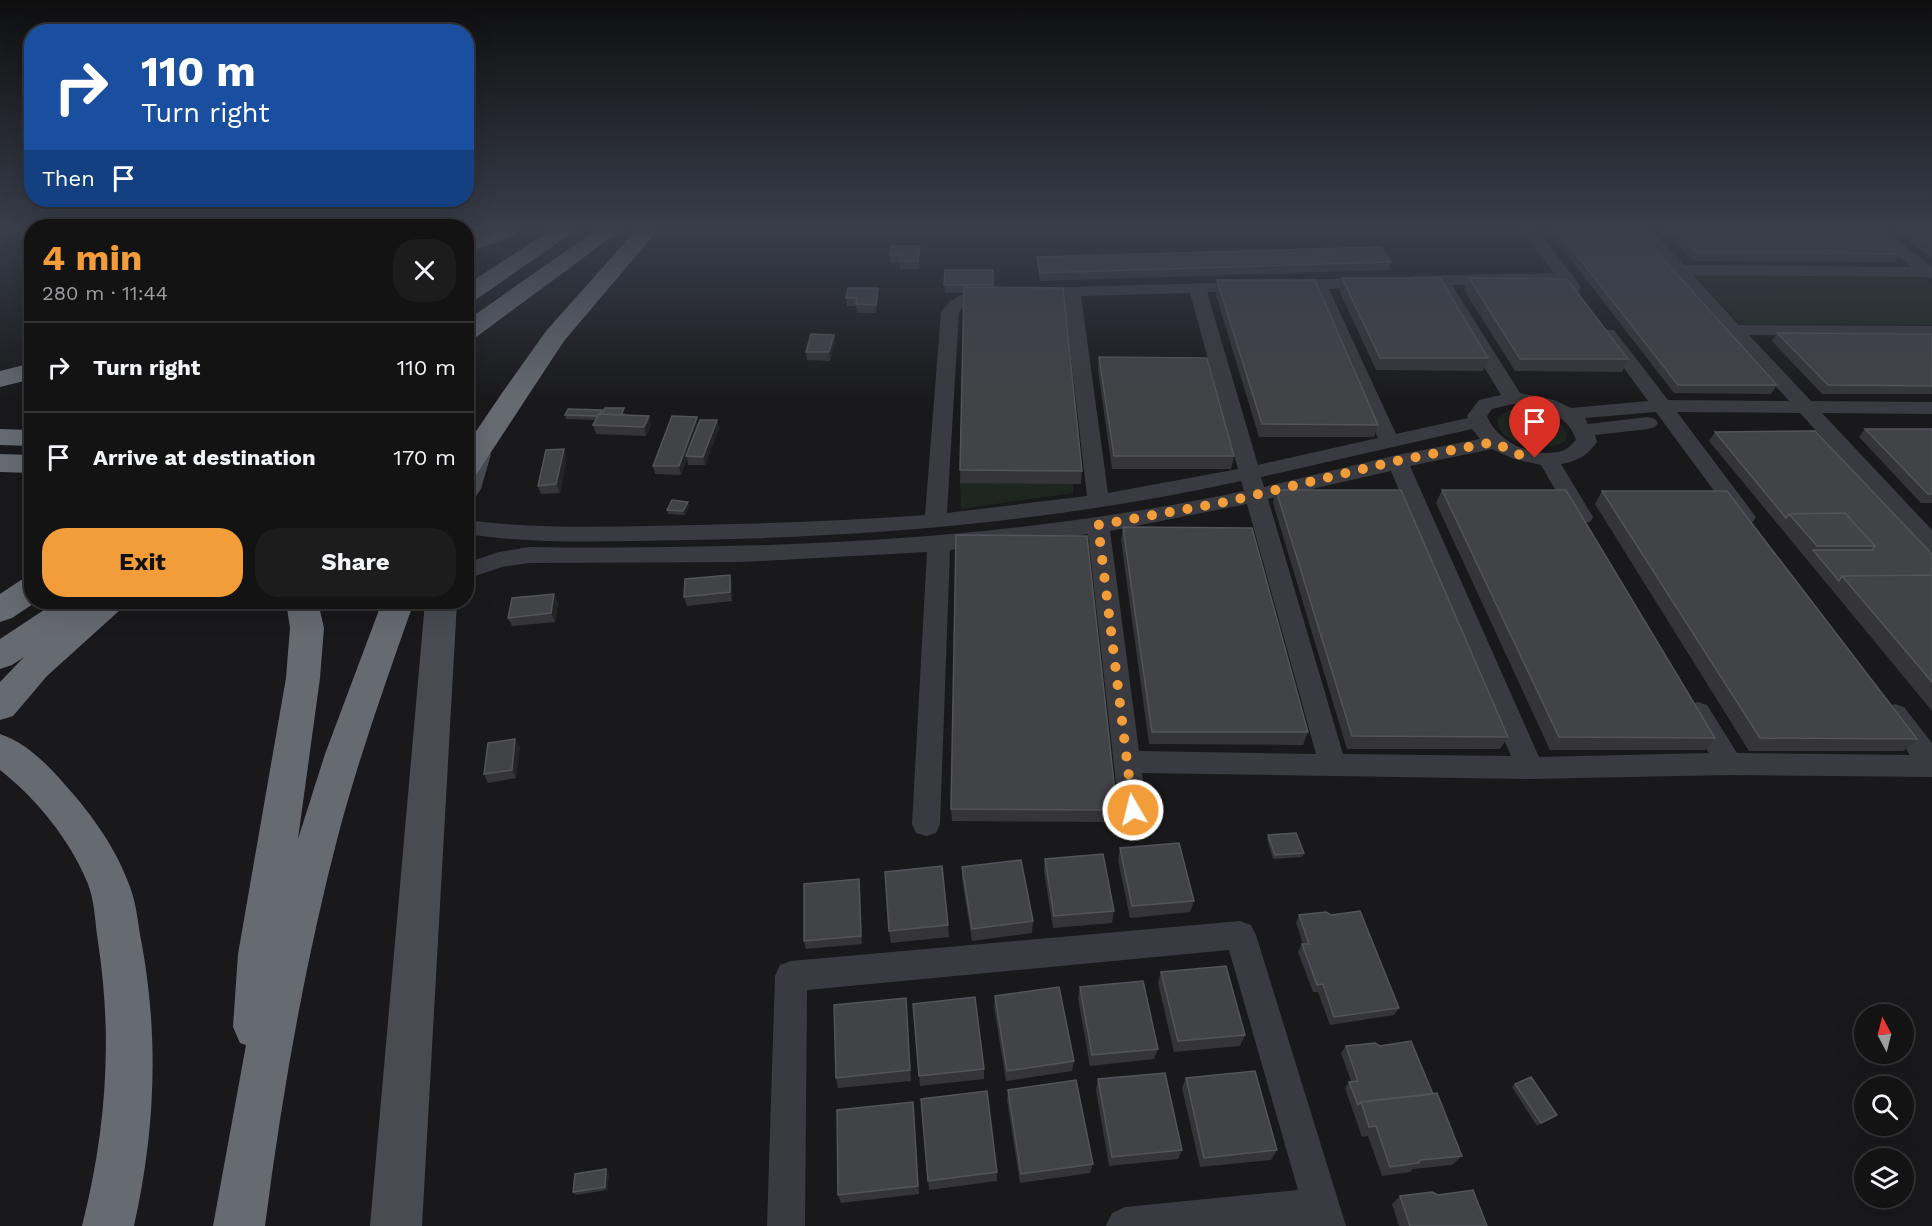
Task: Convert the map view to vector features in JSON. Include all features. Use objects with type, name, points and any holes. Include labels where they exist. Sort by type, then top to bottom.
[{"type":"highway","points":[[474,327],[531,287]]},
{"type":"highway","points":[[474,459],[515,393],[555,336],[598,287]]},
{"type":"highway","points":[[0,372],[24,368]]},
{"type":"highway","points":[[0,379],[24,373]]},
{"type":"highway","points":[[0,437],[24,438]]},
{"type":"highway","points":[[0,462],[24,464]]},
{"type":"highway","points":[[15,600],[24,587]]},
{"type":"highway","points":[[0,656],[69,609]]},
{"type":"highway","points":[[0,706],[35,668],[100,609]]},
{"type":"highway","points":[[250,1142],[260,954],[303,678],[307,628],[303,609]]},
{"type":"highway","points":[[239,1226],[250,1142],[289,947],[314,846],[354,716],[395,609]]},
{"type":"highway","points":[[7,754],[57,801],[85,842],[109,885],[127,975],[132,1084],[120,1180],[108,1226]]},
{"type":"street","points":[[926,824],[937,533],[950,312],[953,305],[960,299],[975,296],[1221,287]]},
{"type":"street","points":[[1319,287],[1530,768]]},
{"type":"street","points":[[1445,287],[1513,398]]},
{"type":"street","points":[[1573,287],[1759,535]]},
{"type":"street","points":[[1695,287],[1932,544]]},
{"type":"street","points":[[1197,288],[1251,472],[1254,496],[1332,764]]},
{"type":"street","points":[[1072,292],[1133,810]]},
{"type":"street","points":[[1734,330],[1932,331]]},
{"type":"street","points":[[1513,398],[1549,405],[1567,414],[1585,430],[1587,442],[1581,451],[1570,457],[1548,460],[1517,454],[1494,442],[1479,428],[1478,422],[1479,410],[1486,403],[1513,398]]},
{"type":"street","points":[[1567,414],[1811,413],[1932,408]]},
{"type":"street","points":[[1811,413],[1932,421]]},
{"type":"street","points":[[1585,430],[1667,414]]},
{"type":"street","points":[[474,569],[499,560],[530,555],[761,555],[1254,496],[1478,422]]},
{"type":"street","points":[[1098,513],[1251,472],[1393,451],[1494,442]]},
{"type":"street","points":[[1548,460],[1596,541]]},
{"type":"street","points":[[1909,519],[1932,519]]},
{"type":"street","points":[[474,528],[541,534],[937,533]]},
{"type":"street","points":[[396,1226],[440,609]]},
{"type":"street","points":[[1687,693],[1729,764]]},
{"type":"street","points":[[1881,696],[1932,764]]},
{"type":"street","points":[[1126,762],[1530,768],[1729,764],[1932,764]]},
{"type":"street","points":[[786,1226],[791,976],[1240,935],[1325,1216],[1125,1226]]},
{"type":"shaded area","points":[[1705,287],[1932,287],[1932,325],[1740,324]]},
{"type":"shaded area","points":[[1509,410],[1540,412],[1553,418],[1559,422],[1567,434],[1566,440],[1548,447],[1524,445],[1513,441],[1499,427],[1498,418]]},
{"type":"shaded area","points":[[960,483],[1073,483],[1073,493],[961,509]]},
{"type":"building","points":[[964,287],[1063,288],[1082,471],[960,470]]},
{"type":"building","points":[[1219,287],[1318,287],[1378,425],[1262,424]]},
{"type":"building","points":[[1346,287],[1446,287],[1488,358],[1380,358]]},
{"type":"building","points":[[1475,287],[1573,287],[1628,359],[1520,359]]},
{"type":"building","points":[[1602,287],[1689,287],[1777,385],[1678,385]]},
{"type":"building","points":[[848,288],[878,288],[876,305],[856,304],[857,298],[846,298]]},
{"type":"building","points":[[1777,333],[1932,334],[1932,386],[1828,385]]},
{"type":"building","points":[[811,334],[834,335],[829,352],[806,352]]},
{"type":"building","points":[[1099,357],[1207,358],[1234,456],[1114,456]]},
{"type":"building","points":[[605,408],[624,408],[621,415],[602,414]]},
{"type":"building","points":[[568,409],[602,410],[598,416],[565,415]]},
{"type":"building","points":[[599,414],[649,416],[644,427],[593,425]]},
{"type":"building","points":[[672,416],[697,417],[679,466],[653,466]]},
{"type":"building","points":[[700,420],[717,420],[703,457],[686,456]]},
{"type":"building","points":[[1865,429],[1932,429],[1932,494],[1928,494]]},
{"type":"building","points":[[1815,431],[1932,554],[1932,575],[1842,576],[1839,581],[1813,550],[1872,550],[1875,546],[1845,513],[1789,514],[1786,518],[1715,432]]},
{"type":"building","points":[[564,449],[556,484],[538,486],[546,450]]},
{"type":"building","points":[[1276,490],[1401,490],[1508,737],[1352,736]]},
{"type":"building","points":[[1442,490],[1566,490],[1715,738],[1559,737]]},
{"type":"building","points":[[1602,491],[1727,491],[1917,739],[1760,738]]},
{"type":"building","points":[[672,500],[688,502],[683,511],[667,510]]},
{"type":"building","points":[[1845,513],[1875,546],[1817,546],[1789,514]]},
{"type":"building","points":[[1123,527],[1252,528],[1308,732],[1152,732]]},
{"type":"building","points":[[956,535],[1087,536],[1117,810],[951,809]]},
{"type":"building","points":[[730,575],[730,592],[684,597],[685,579]]},
{"type":"building","points":[[1932,575],[1932,682],[1842,576]]},
{"type":"building","points":[[554,594],[551,613],[508,618],[512,598]]},
{"type":"building","points":[[515,739],[512,770],[484,774],[488,743]]},
{"type":"building","points":[[1296,833],[1304,853],[1275,855],[1268,835]]},
{"type":"building","points":[[1179,843],[1194,901],[1132,906],[1120,848]]},
{"type":"building","points":[[1103,854],[1114,911],[1054,916],[1045,859]]},
{"type":"building","points":[[1021,860],[1033,921],[972,929],[962,867]]},
{"type":"building","points":[[942,866],[948,925],[889,931],[885,872]]},
{"type":"building","points":[[859,879],[861,936],[804,941],[804,884]]},
{"type":"building","points":[[1360,911],[1399,1008],[1334,1017],[1323,984],[1317,985],[1302,944],[1309,944],[1299,915],[1326,912],[1331,915]]},
{"type":"building","points":[[1226,966],[1245,1035],[1178,1041],[1161,972]]},
{"type":"building","points":[[1143,981],[1158,1049],[1092,1055],[1080,987]]},
{"type":"building","points":[[1059,987],[1074,1061],[1007,1071],[995,996]]},
{"type":"building","points":[[975,997],[984,1069],[919,1076],[913,1004]]},
{"type":"building","points":[[906,998],[910,1070],[836,1078],[834,1005]]},
{"type":"building","points":[[1411,1041],[1433,1094],[1361,1102],[1358,1105],[1349,1082],[1358,1081],[1346,1046],[1375,1043],[1380,1046]]},
{"type":"building","points":[[1255,1071],[1277,1150],[1204,1158],[1186,1078]]},
{"type":"building","points":[[1165,1073],[1182,1150],[1112,1157],[1098,1079]]},
{"type":"building","points":[[1531,1077],[1557,1115],[1541,1123],[1515,1084]]},
{"type":"building","points":[[1076,1080],[1093,1164],[1021,1174],[1008,1090]]},
{"type":"building","points":[[987,1091],[997,1172],[928,1181],[921,1099]]},
{"type":"building","points":[[1437,1093],[1462,1156],[1421,1160],[1418,1163],[1390,1167],[1376,1126],[1369,1127],[1361,1102]]},
{"type":"building","points":[[913,1102],[918,1186],[838,1195],[837,1110]]},
{"type":"building","points":[[606,1169],[605,1187],[573,1192],[575,1174]]},
{"type":"building","points":[[1473,1190],[1487,1226],[1410,1226],[1400,1196],[1432,1192],[1438,1195]]},
{"type":"route","points":[[1133,810],[1098,525],[1226,502],[1396,461],[1494,442],[1517,454],[1535,458]]}]
